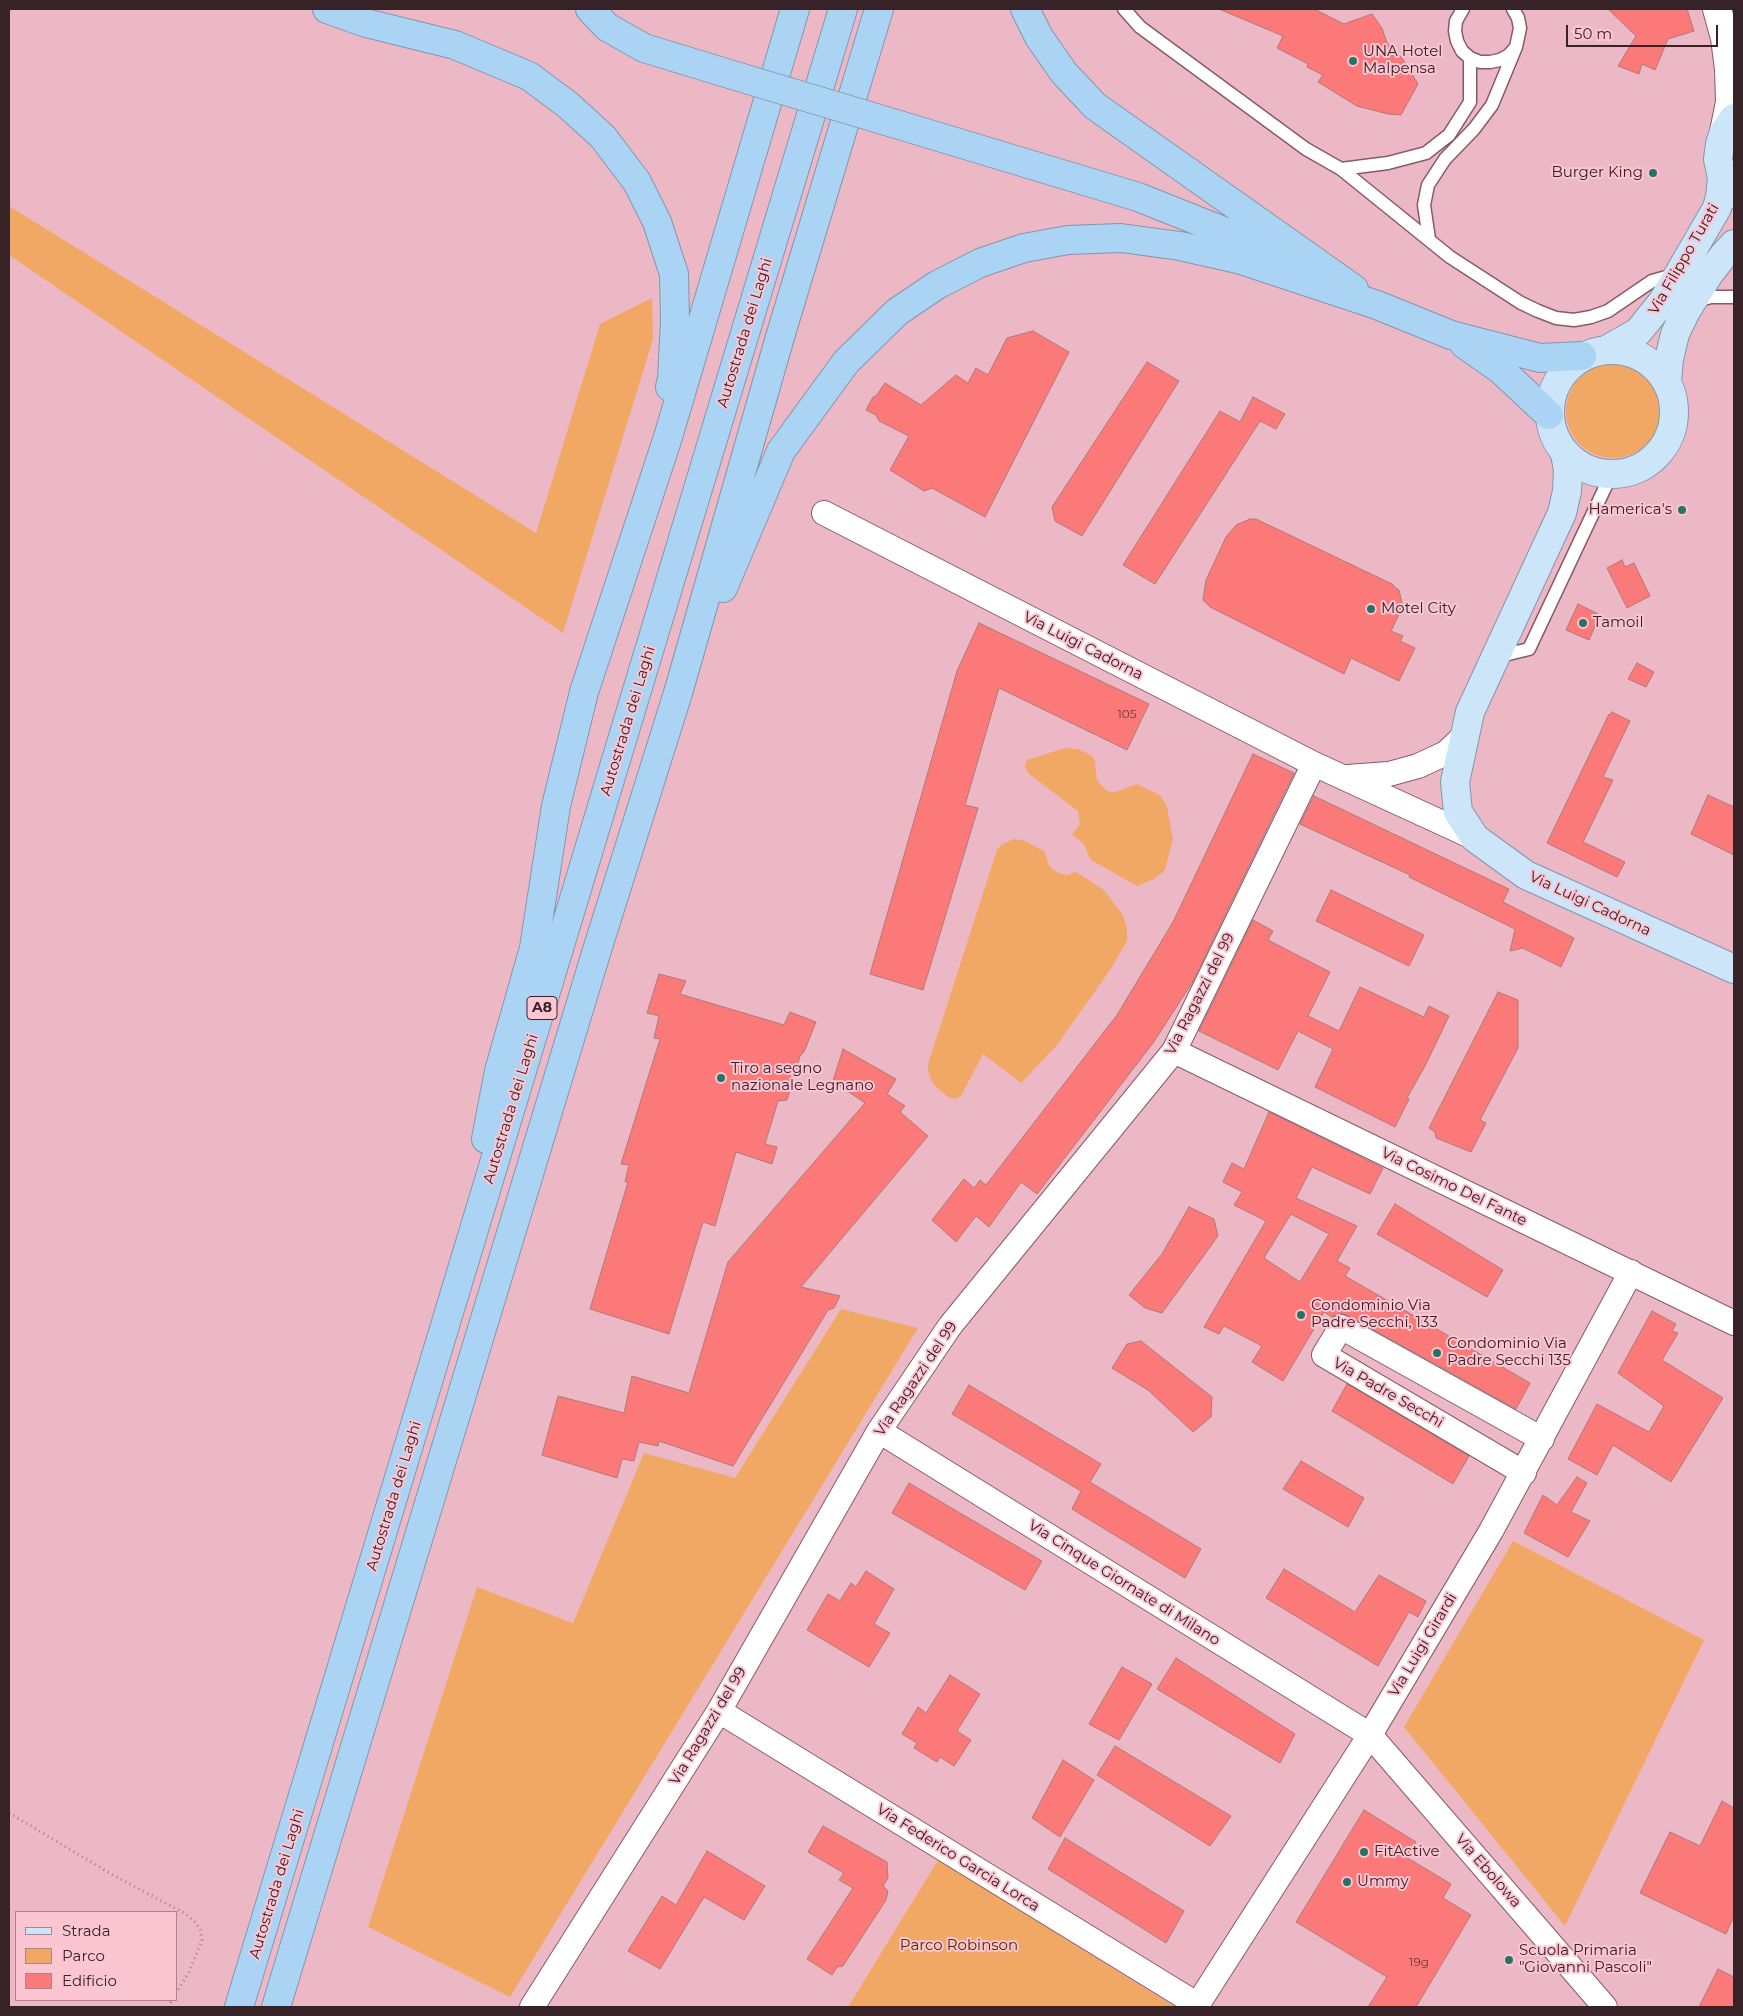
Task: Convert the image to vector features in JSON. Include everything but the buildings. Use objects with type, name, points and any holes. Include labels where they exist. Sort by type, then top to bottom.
[{"type":"highway","points":[[326,9],[366,23],[456,45],[529,76],[568,105],[603,137],[637,182],[656,222],[674,274],[675,320],[672,379],[628,533],[620,577]]},
{"type":"highway","points":[[590,9],[607,27],[644,48],[1138,197],[1256,244],[1377,305]]},
{"type":"highway","points":[[451,1308],[499,1071],[534,948],[556,806],[584,692],[620,577],[668,437],[795,9]]},
{"type":"highway","name":"Autostrada dei Laghi","points":[[239,2007],[843,9]]},
{"type":"highway","name":"A8","points":[[276,2007],[597,950],[678,693],[780,337],[879,9]]},
{"type":"highway","points":[[1025,9],[1039,37],[1064,72],[1095,106],[1377,305]]},
{"type":"highway","points":[[678,693],[782,451],[846,362],[897,312],[937,284],[980,263],[1024,248],[1068,240],[1121,238],[1180,246],[1238,259],[1377,305],[1451,335],[1540,358],[1582,356]]},
{"type":"highway","points":[[1451,335],[1501,370],[1549,415]]},
{"type":"main road","points":[[1717,9],[1726,38],[1729,69],[1729,125]]},
{"type":"main road","name":"Via Filippo Turati","points":[[1608,349],[1628,339],[1645,325],[1663,301],[1717,208],[1720,197],[1728,188],[1718,159],[1720,144],[1729,125]]},
{"type":"main road","name":"Via Filippo Turati","points":[[1667,382],[1669,359],[1675,334],[1691,302],[1718,262],[1734,244]]},
{"type":"main road","points":[[1608,349],[1626,350],[1642,357],[1657,368],[1667,382],[1673,400],[1674,418],[1670,436],[1660,452],[1646,464],[1630,472],[1611,475],[1594,472],[1578,465],[1565,454],[1554,436],[1549,415],[1551,397],[1557,381],[1568,367],[1582,356],[1608,349]]},
{"type":"main road","points":[[1475,838],[1458,812],[1455,782],[1464,736],[1470,712],[1562,513],[1567,491],[1568,470],[1565,454]]},
{"type":"main road","name":"Via Luigi Cadorna","points":[[1475,838],[1526,875],[1734,969]]},
{"type":"street","name":"Via Luigi Cadorna","points":[[824,513],[1314,764],[1475,838]]},
{"type":"street","name":"Via Luigi Cadorna","points":[[1343,777],[1388,774],[1418,766],[1446,753],[1464,736]]},
{"type":"street","name":"Via Ragazzi del 99","points":[[532,2007],[719,1711],[879,1432],[950,1326],[1174,1051],[1314,764]]},
{"type":"street","name":"Via Cosimo Del Fante","points":[[1174,1051],[1734,1323]]},
{"type":"street","name":"Via Luigi Girardi","points":[[1197,2006],[1370,1735],[1491,1531],[1631,1272]]},
{"type":"street","name":"Via Padre Secchi","points":[[1524,1473],[1324,1355],[1341,1327],[1542,1439]]},
{"type":"street","name":"Via Cinque Giornate di Milano","points":[[879,1432],[1370,1735]]},
{"type":"street","name":"Via Federico Garcia Lorca","points":[[719,1711],[1197,2006]]},
{"type":"street","name":"Via Ebolowa","points":[[1370,1735],[1605,2007]]},
{"type":"lane","points":[[1124,9],[1140,27],[1306,149],[1341,169],[1450,257],[1521,303],[1556,318],[1574,320],[1591,317],[1625,301],[1652,281],[1679,274]]},
{"type":"lane","points":[[1463,9],[1456,21],[1455,31],[1457,41],[1470,58],[1480,62],[1490,62],[1504,57],[1516,47]]},
{"type":"lane","points":[[1429,239],[1424,205],[1428,185],[1445,159],[1474,129],[1492,105],[1516,47],[1520,28],[1513,9]]},
{"type":"lane","points":[[1341,169],[1388,163],[1426,152],[1449,135],[1470,102],[1470,58]]},
{"type":"lane","points":[[1691,302],[1711,297],[1734,297]]},
{"type":"lane","points":[[1496,656],[1529,649],[1611,475]]},
{"type":"path","points":[[9,1813],[113,1875],[186,1914],[195,1922],[201,1931],[202,1940],[189,1972],[178,1990]]},
{"type":"green space","points":[[9,206],[536,533],[600,324],[652,298],[653,339],[563,633],[9,255]]},
{"type":"green space","points":[[1613,364],[1631,368],[1646,378],[1656,393],[1660,411],[1656,429],[1646,444],[1631,454],[1613,458],[1595,454],[1580,444],[1570,429],[1566,411],[1570,393],[1580,378],[1595,368]]},
{"type":"green space","points":[[1065,748],[1078,749],[1091,755],[1095,761],[1097,780],[1106,790],[1112,793],[1137,784],[1161,796],[1167,807],[1173,839],[1165,870],[1154,879],[1137,886],[1091,860],[1083,843],[1072,835],[1080,824],[1078,811],[1028,773],[1025,766],[1027,760]]},
{"type":"green space","points":[[1013,839],[1025,841],[1044,851],[1050,867],[1059,873],[1067,875],[1076,872],[1103,889],[1123,915],[1127,928],[1127,941],[1110,970],[1057,1045],[1021,1083],[983,1054],[961,1096],[955,1099],[948,1097],[933,1084],[928,1071],[928,1064],[997,850],[1001,845]]},
{"type":"green space","points":[[841,1309],[918,1328],[510,1997],[368,1927],[477,1587],[573,1623],[644,1453],[735,1478]]},
{"type":"green space","points":[[1513,1541],[1704,1640],[1565,1926],[1404,1727]]},
{"type":"green space","name":"Parco Robinson","points":[[938,1860],[1175,2007],[848,2007]]},
{"type":"place","name":"UNA Hotel Malpensa","points":[[1353,61]]},
{"type":"place","name":"Burger King","points":[[1653,173]]},
{"type":"place","name":"Hamerica's","points":[[1682,510]]},
{"type":"place","name":"Motel City","points":[[1371,609]]},
{"type":"place","name":"Tamoil","points":[[1583,623]]},
{"type":"place","name":"Tiro a segno nazionale Legnano","points":[[721,1078]]},
{"type":"place","name":"Condominio Via Padre Secchi, 133","points":[[1301,1315]]},
{"type":"place","name":"Condominio Via Padre Secchi 135","points":[[1437,1353]]},
{"type":"place","name":"FitActive","points":[[1364,1852]]},
{"type":"place","name":"Ummy","points":[[1347,1882]]},
{"type":"place","name":"Scuola Primaria \"Giovanni Pascoli\"","points":[[1509,1960]]}]
